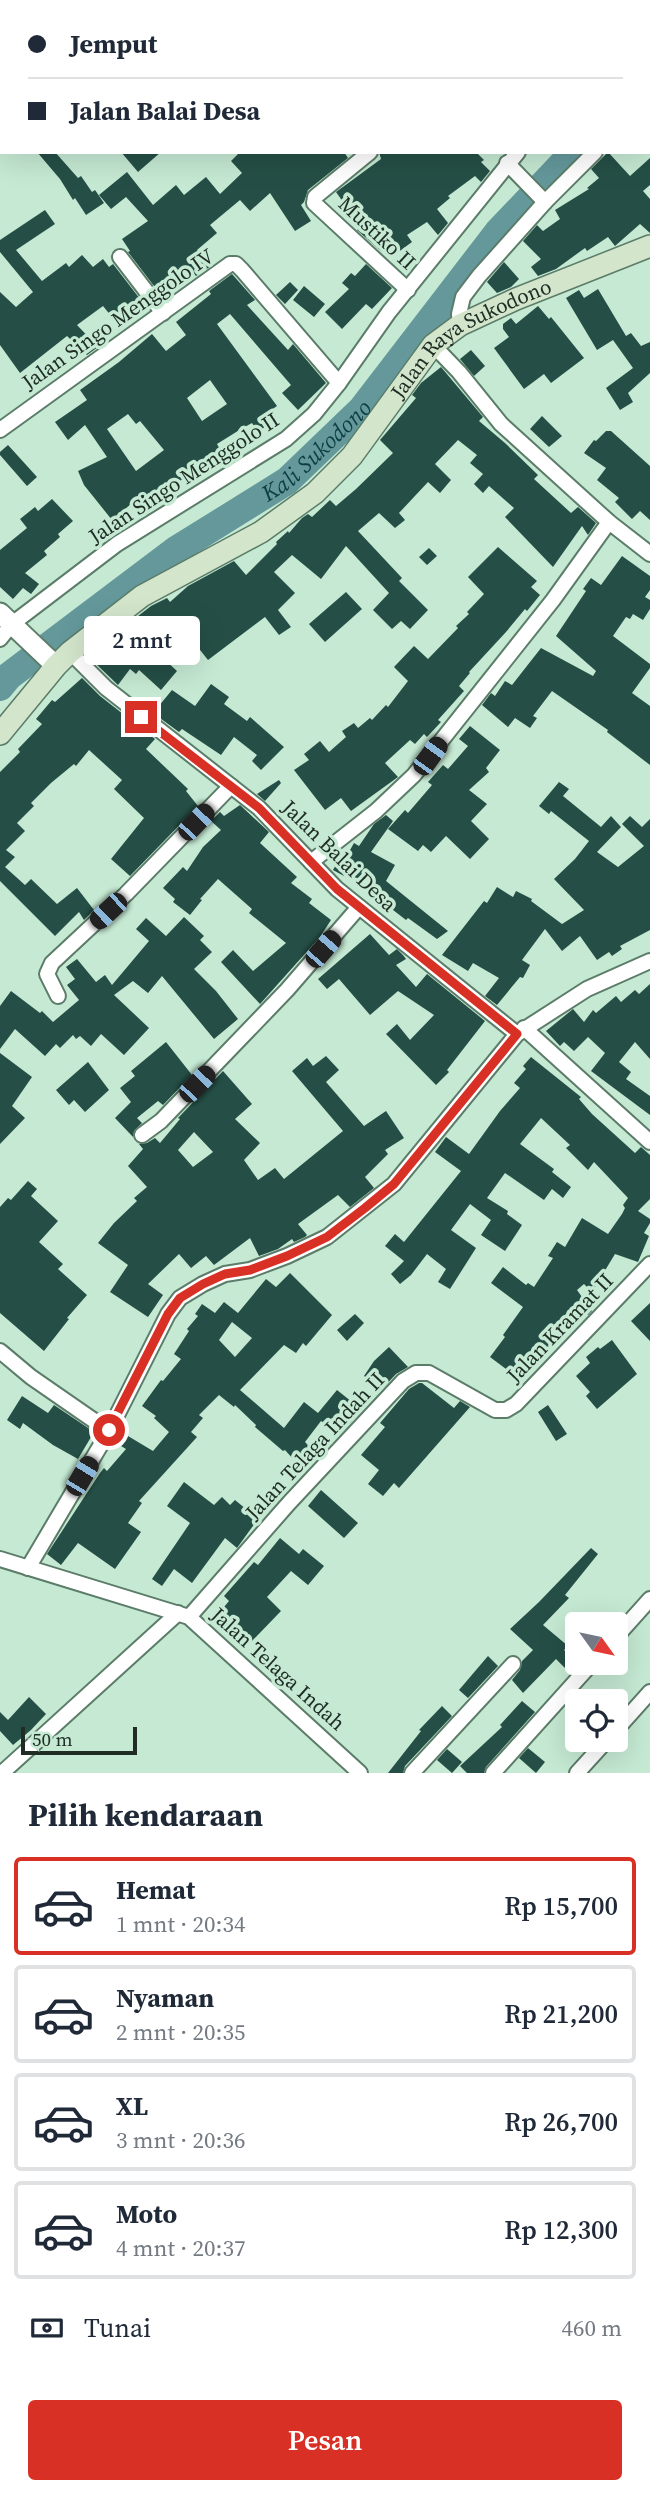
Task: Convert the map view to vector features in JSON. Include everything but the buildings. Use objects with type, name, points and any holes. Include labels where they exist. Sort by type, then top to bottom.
[{"type":"main road","name":"Jalan Raya Sukodono","points":[[0,734],[59,660],[142,596],[261,532],[315,493],[352,456],[433,345],[460,325],[516,299],[650,246]]},
{"type":"street","name":"Mustiko II","points":[[368,154],[315,197],[314,203],[408,290]]},
{"type":"street","name":"Jalan Singo Menggolo II","points":[[8,627],[117,544],[286,439],[314,414],[517,154]]},
{"type":"street","points":[[460,325],[459,314],[463,297],[496,254],[543,201],[593,154]]},
{"type":"street","points":[[509,165],[543,201]]},
{"type":"street","points":[[120,257],[163,313]]},
{"type":"street","name":"Jalan Singo Menggolo IV","points":[[0,430],[230,264],[236,264],[339,383]]},
{"type":"street","points":[[433,345],[501,424],[609,522],[650,554]]},
{"type":"street","points":[[311,862],[376,811],[414,775],[553,600],[609,522]]},
{"type":"street","points":[[8,627],[59,660]]},
{"type":"street","name":"Jalan Balai Desa","points":[[59,660],[106,688],[259,808],[337,889],[521,1031],[650,1142]]},
{"type":"street","points":[[58,996],[47,974],[52,963],[127,894],[231,786]]},
{"type":"street","points":[[142,1135],[161,1121],[287,990],[359,907]]},
{"type":"street","points":[[28,1568],[109,1430],[168,1314],[180,1298],[225,1274],[250,1270],[327,1237],[394,1184],[521,1031],[587,989],[650,961]]},
{"type":"street","name":"Jalan Kramat II","points":[[495,1410],[506,1410],[516,1404],[650,1264]]},
{"type":"street","points":[[0,1351],[31,1377],[109,1430]]},
{"type":"street","name":"Jalan Telaga Indah II","points":[[2,1773],[184,1615],[409,1377],[416,1373],[429,1373],[495,1410]]},
{"type":"street","name":"Jalan Telaga Indah","points":[[0,1559],[184,1615],[360,1773]]},
{"type":"street","points":[[628,1624],[650,1599]]},
{"type":"street","points":[[412,1773],[513,1664]]},
{"type":"street","points":[[493,1773],[581,1675]]},
{"type":"street","points":[[628,1717],[650,1692]]},
{"type":"street","points":[[577,1773],[596,1752]]},
{"type":"waterway","name":"Kali Sukodono","points":[[0,687],[9,676],[176,550],[287,481],[362,409],[498,232],[572,154]]},
{"type":"route","points":[[109,1430],[168,1314],[180,1298],[225,1274],[250,1270],[327,1237],[365,1208],[394,1184],[517,1034],[337,889],[259,808],[141,717]]}]
